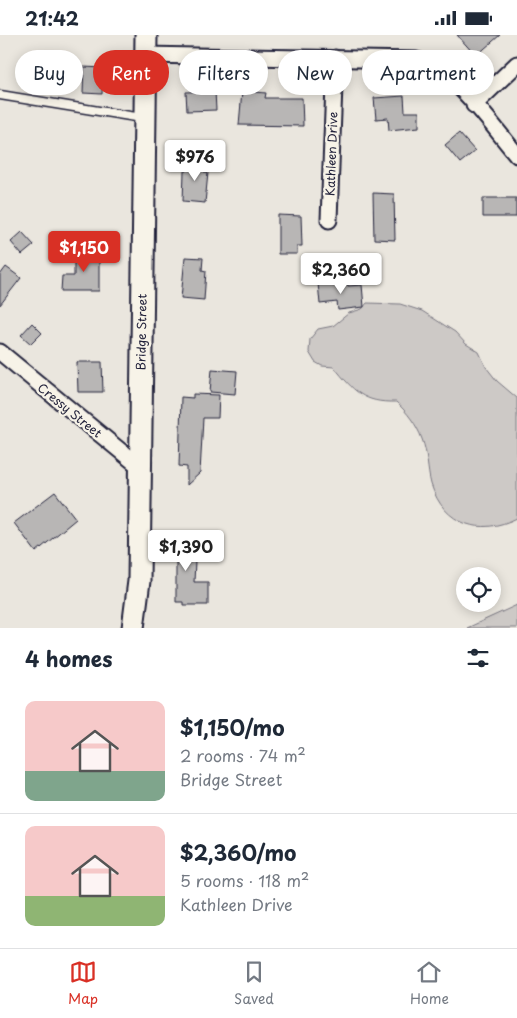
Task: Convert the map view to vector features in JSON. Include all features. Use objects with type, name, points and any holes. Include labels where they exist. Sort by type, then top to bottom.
[{"type":"main road","name":"Bridge Street","points":[[133,628],[139,581],[146,45]]},
{"type":"street","points":[[146,45],[278,54]]},
{"type":"street","points":[[352,58],[416,60],[425,62],[441,72],[474,105],[517,155]]},
{"type":"street","points":[[474,105],[517,64]]},
{"type":"street","name":"Kathleen Drive","points":[[329,220],[334,95]]},
{"type":"street","name":"Cressy Street","points":[[0,352],[140,467]]},
{"type":"lane","points":[[0,95],[144,118]]},
{"type":"shaded area","points":[[367,303],[400,304],[422,311],[455,332],[466,344],[479,352],[486,367],[497,381],[517,398],[517,518],[490,526],[477,526],[454,518],[445,510],[437,498],[431,484],[422,439],[404,410],[396,402],[385,402],[367,398],[347,383],[334,367],[322,366],[315,362],[309,352],[310,339],[318,329],[333,326],[349,313],[362,309]]},
{"type":"shaded area","points":[[517,605],[517,628],[467,628]]},
{"type":"building","points":[[457,35],[500,35],[483,50],[471,50]]},
{"type":"building","points":[[84,67],[93,67],[93,94],[83,93]]},
{"type":"building","points":[[186,95],[215,95],[216,110],[187,111]]},
{"type":"building","points":[[242,95],[266,95],[265,98],[302,98],[303,126],[239,125]]},
{"type":"building","points":[[404,96],[405,112],[419,112],[419,127],[389,130],[388,118],[376,119],[374,98]]},
{"type":"building","points":[[459,133],[475,151],[460,163],[445,145]]},
{"type":"building","points":[[187,160],[205,161],[205,173],[208,173],[205,203],[183,201],[184,172],[186,172]]},
{"type":"building","points":[[373,193],[394,194],[395,240],[374,239]]},
{"type":"building","points":[[483,198],[516,198],[516,217],[483,217]]},
{"type":"building","points":[[278,215],[301,216],[302,246],[297,246],[297,254],[278,254]]},
{"type":"building","points":[[22,232],[34,245],[22,255],[11,242]]},
{"type":"building","points":[[74,251],[99,251],[99,291],[61,291],[62,276],[74,276]]},
{"type":"building","points":[[185,257],[203,258],[202,270],[206,271],[204,300],[181,298]]},
{"type":"building","points":[[6,267],[21,278],[0,305],[0,275]]},
{"type":"building","points":[[347,281],[348,286],[362,285],[364,307],[338,310],[337,302],[320,304],[318,283]]},
{"type":"building","points":[[32,323],[42,333],[31,344],[21,335]]},
{"type":"building","points":[[77,362],[102,362],[103,392],[78,392]]},
{"type":"building","points":[[212,369],[237,371],[235,394],[210,392]]},
{"type":"building","points":[[193,394],[219,395],[218,418],[203,418],[200,473],[187,485],[187,467],[179,466],[181,397],[193,398]]},
{"type":"building","points":[[55,492],[76,519],[36,552],[14,523]]},
{"type":"building","points":[[163,538],[196,540],[194,582],[208,582],[208,605],[183,605],[183,602],[176,602],[176,561],[175,558],[162,557]]}]
